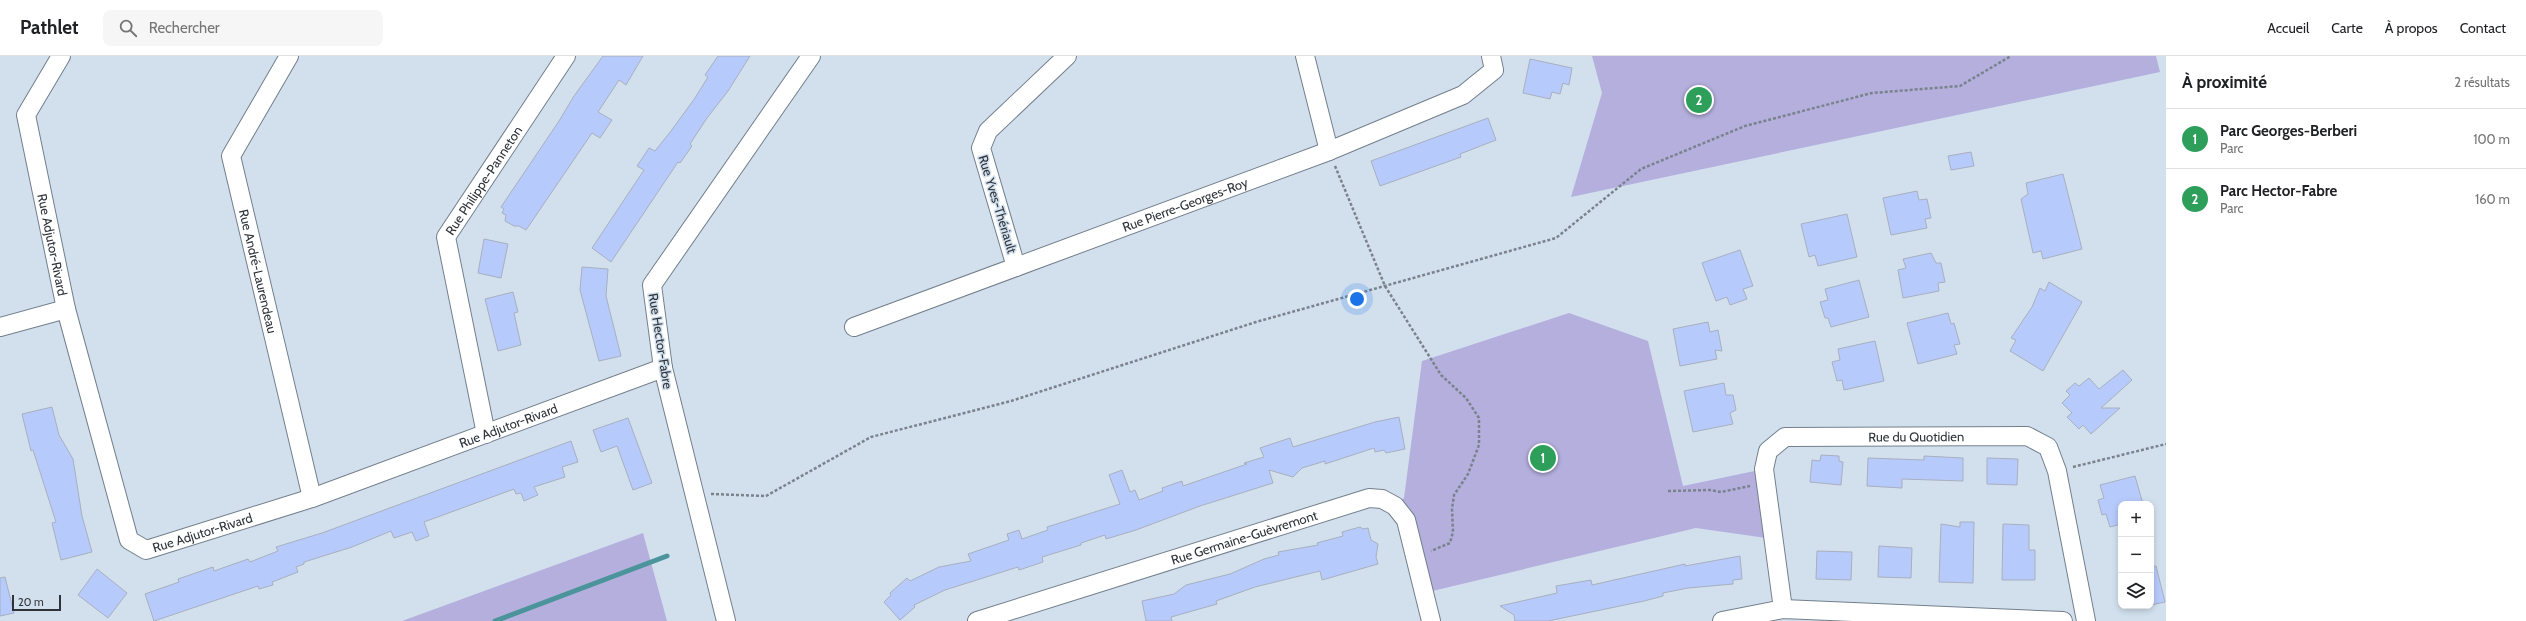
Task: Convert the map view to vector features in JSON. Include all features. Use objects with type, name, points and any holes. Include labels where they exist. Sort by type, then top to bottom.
[{"type":"street","name":"Rue Adjutor-Rivard","points":[[61,56],[26,115],[66,309],[129,540],[146,550],[312,498],[663,368]]},
{"type":"street","name":"Rue André-Laurendeau","points":[[289,56],[231,156],[312,498]]},
{"type":"street","name":"Rue Philippe-Panneton","points":[[486,434],[446,237],[566,56]]},
{"type":"street","name":"Rue Hector-Fabre","points":[[726,621],[696,494],[663,368],[652,285],[811,56]]},
{"type":"street","name":"Rue Yves-Thériault","points":[[1016,267],[981,148],[988,131],[1067,56]]},
{"type":"street","points":[[1305,56],[1329,151]]},
{"type":"street","name":"Rue Pierre-Georges-Roy","points":[[854,327],[1329,151],[1464,95],[1494,70],[1491,56]]},
{"type":"street","points":[[0,327],[66,309]]},
{"type":"street","name":"Rue du Quotidien","points":[[1783,609],[1764,469],[1768,451],[1785,437],[2027,436],[2048,448],[2057,471],[2086,621]]},
{"type":"street","name":"Rue Germaine-Guèvremont","points":[[977,621],[1369,498],[1382,499],[1395,506],[1406,520],[1432,621]]},
{"type":"street","points":[[1722,621],[1783,609],[2063,621]]},
{"type":"path","points":[[696,494],[766,496],[871,437],[1011,401],[1256,322],[1556,238],[1641,169],[1745,126],[1872,93],[1960,86],[2011,56]]},
{"type":"path","points":[[1329,151],[1385,286],[1441,375],[1466,398],[1478,418],[1479,445],[1468,474],[1454,496],[1452,509],[1453,532],[1450,543],[1416,557]]},
{"type":"path","points":[[2057,471],[2166,444]]},
{"type":"path","points":[[1668,491],[1710,490],[1721,492],[1743,488],[1765,479]]},
{"type":"shaded area","points":[[1592,56],[2156,56],[2160,72],[1571,197],[1602,93]]},
{"type":"shaded area","points":[[1569,313],[1648,341],[1683,486],[1764,469],[1773,539],[1696,528],[1424,593],[1395,506],[1404,498],[1422,361]]},
{"type":"shaded area","points":[[643,533],[667,621],[402,621]]},
{"type":"building","points":[[603,56],[643,56],[626,85],[619,80],[598,112],[612,120],[600,138],[592,133],[526,230],[505,221],[506,215],[502,213],[504,209],[501,207],[559,121],[574,96]]},
{"type":"building","points":[[718,56],[750,56],[728,91],[707,118],[690,144],[692,146],[680,163],[678,162],[611,262],[592,248],[644,170],[637,166],[649,148],[655,151],[671,131],[695,98],[708,77],[705,75]]},
{"type":"building","points":[[1530,59],[1572,68],[1569,85],[1563,83],[1560,94],[1552,92],[1550,99],[1523,93]]},
{"type":"building","points":[[1488,118],[1496,140],[1460,154],[1461,157],[1380,186],[1371,161]]},
{"type":"building","points":[[1971,152],[1974,166],[1951,170],[1948,156]]},
{"type":"building","points":[[2063,174],[2082,249],[2043,259],[2041,251],[2033,253],[2021,199],[2028,194],[2026,183]]},
{"type":"building","points":[[1917,191],[1919,200],[1927,199],[1931,218],[1925,219],[1927,228],[1891,235],[1883,198]]},
{"type":"building","points":[[1847,214],[1857,257],[1818,266],[1815,255],[1809,257],[1801,224]]},
{"type":"building","points":[[484,239],[508,244],[501,278],[478,273]]},
{"type":"building","points":[[1740,250],[1753,286],[1743,289],[1747,299],[1730,305],[1727,297],[1716,301],[1702,263]]},
{"type":"building","points":[[1931,253],[1936,263],[1941,263],[1945,282],[1938,283],[1939,291],[1903,298],[1898,270],[1906,268],[1903,259]]},
{"type":"building","points":[[582,267],[608,269],[606,296],[621,356],[599,361],[580,290]]},
{"type":"building","points":[[1859,280],[1869,317],[1831,327],[1828,318],[1825,318],[1820,302],[1828,300],[1825,289]]},
{"type":"building","points":[[2049,282],[2082,302],[2043,371],[2010,351],[2016,340],[2011,338],[2032,307],[2040,288],[2045,291]]},
{"type":"building","points":[[513,292],[518,312],[514,313],[521,345],[498,351],[485,299]]},
{"type":"building","points":[[1948,313],[1951,324],[1954,323],[1960,344],[1954,345],[1957,354],[1918,364],[1907,323]]},
{"type":"building","points":[[1708,322],[1710,332],[1718,330],[1722,351],[1715,350],[1717,359],[1680,366],[1673,329]]},
{"type":"building","points":[[1875,341],[1884,381],[1844,390],[1842,380],[1837,381],[1832,362],[1840,360],[1838,349]]},
{"type":"building","points":[[2123,370],[2132,380],[2101,408],[2120,408],[2091,434],[2083,425],[2079,429],[2067,417],[2072,413],[2062,403],[2070,395],[2066,391],[2075,383],[2079,386],[2089,378],[2099,389]]},
{"type":"building","points":[[1724,383],[1726,395],[1733,395],[1736,410],[1730,413],[1733,424],[1693,432],[1684,391]]},
{"type":"building","points":[[52,407],[59,435],[73,459],[82,516],[92,552],[61,560],[52,523],[56,522],[33,450],[31,451],[22,414]]},
{"type":"building","points":[[1399,417],[1405,449],[1386,453],[1384,450],[1375,452],[1374,448],[1325,464],[1325,461],[1302,468],[1293,477],[1269,470],[1273,483],[1200,506],[1136,530],[1106,539],[1105,535],[1081,543],[1081,545],[1042,557],[1043,562],[1019,570],[1018,567],[945,590],[914,605],[915,607],[900,620],[884,602],[891,595],[890,593],[907,578],[910,581],[939,567],[971,561],[968,554],[1009,540],[1007,534],[1019,530],[1022,539],[1048,530],[1047,527],[1120,504],[1109,475],[1122,470],[1130,492],[1135,490],[1139,500],[1163,491],[1162,488],[1182,481],[1183,486],[1247,464],[1244,463],[1264,457],[1260,448],[1290,438],[1293,447],[1375,422]]},
{"type":"building","points":[[628,418],[652,483],[633,490],[617,446],[601,452],[593,430]]},
{"type":"building","points":[[571,441],[578,462],[562,467],[565,477],[534,487],[538,495],[524,501],[521,493],[516,494],[514,489],[424,522],[429,536],[416,541],[412,532],[394,538],[391,531],[352,547],[304,562],[304,564],[296,567],[298,572],[272,582],[273,585],[259,589],[258,586],[154,621],[145,594],[179,582],[178,579],[213,567],[214,571],[248,559],[250,562],[278,551],[276,547],[322,533]]},
{"type":"building","points":[[1821,455],[1839,456],[1839,461],[1843,462],[1841,485],[1810,482],[1812,460],[1820,461]]},
{"type":"building","points":[[1924,456],[1963,458],[1963,481],[1902,479],[1902,488],[1867,486],[1868,458],[1924,460]]},
{"type":"building","points":[[1987,458],[2018,459],[2017,485],[1987,484]]},
{"type":"building","points":[[2135,476],[2142,501],[2118,501],[2118,525],[2110,527],[2106,514],[2102,515],[2098,500],[2104,498],[2100,485]]},
{"type":"building","points":[[1960,522],[1974,522],[1973,583],[1939,582],[1941,524],[1960,527]]},
{"type":"building","points":[[2003,524],[2029,525],[2029,550],[2035,550],[2035,580],[2002,580]]},
{"type":"building","points":[[1360,527],[1363,529],[1368,528],[1371,540],[1378,544],[1376,557],[1378,564],[1322,580],[1320,571],[1255,587],[1216,601],[1217,604],[1171,617],[1172,621],[1146,621],[1142,601],[1174,594],[1186,585],[1230,574],[1264,559],[1279,555],[1278,552],[1318,545],[1317,543],[1343,536],[1342,532]]},
{"type":"building","points":[[1879,546],[1912,548],[1911,578],[1878,577]]},
{"type":"building","points":[[1817,551],[1852,552],[1851,580],[1816,579]]},
{"type":"building","points":[[1740,556],[1742,579],[1733,580],[1733,584],[1688,588],[1663,593],[1663,596],[1644,601],[1548,621],[1515,621],[1514,615],[1500,606],[1557,593],[1556,586],[1591,580],[1592,585],[1685,564],[1685,566]]},
{"type":"building","points":[[2154,566],[2156,566],[2165,602],[2154,604],[2154,573]]},
{"type":"building","points":[[97,569],[127,593],[108,618],[78,595]]},
{"type":"building","points":[[5,577],[14,613],[0,616],[0,578]]},
{"type":"waterway","points":[[495,621],[667,556]]},
{"type":"place","name":"Parc Hector-Fabre","points":[[1699,100]]},
{"type":"place","name":"Parc Georges-Berberi","points":[[1543,458]]}]
